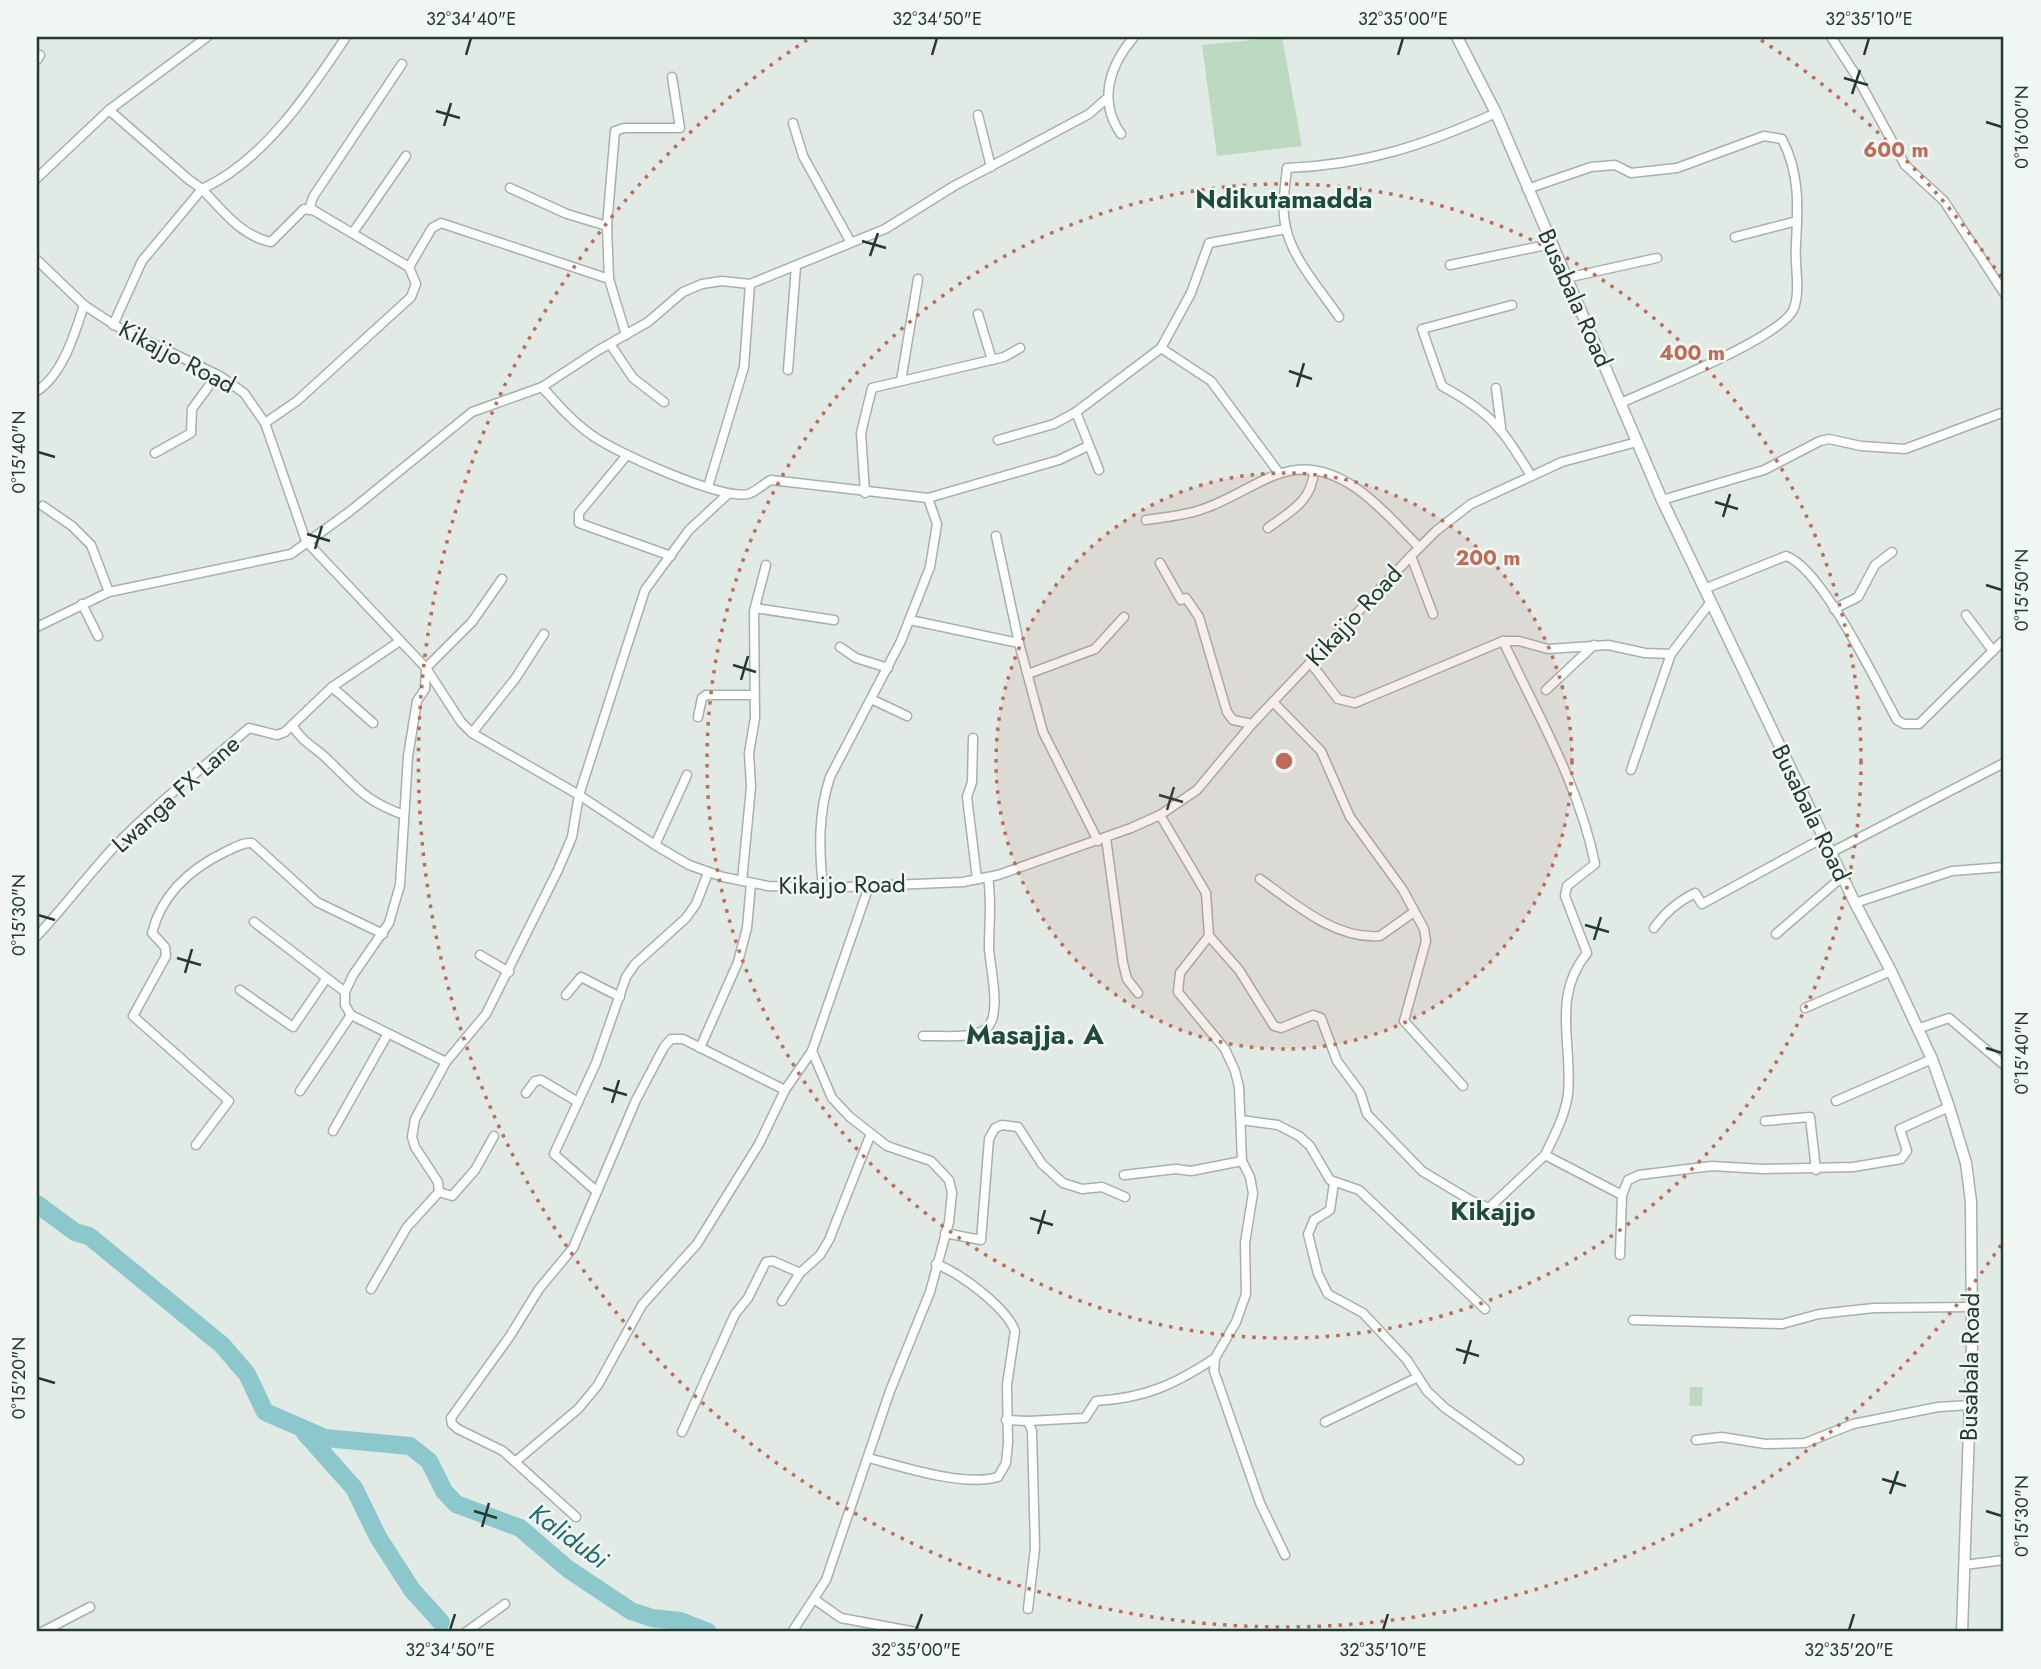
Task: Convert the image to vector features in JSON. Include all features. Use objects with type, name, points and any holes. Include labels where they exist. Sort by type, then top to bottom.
[{"type":"street","points":[[37,178],[109,110],[207,37]]},
{"type":"street","points":[[113,325],[142,261],[202,189],[242,163],[269,136],[310,89],[346,37]]},
{"type":"street","points":[[1121,134],[1108,113],[1106,99],[1121,54],[1134,37]]},
{"type":"street","name":"Busabala Road","points":[[1457,37],[1496,113],[1662,500],[1854,903],[1891,971],[1932,1059],[1950,1107],[1966,1163],[1970,1202],[1970,1405],[1962,1632]]},
{"type":"street","points":[[1831,37],[1857,77],[1905,165],[1944,201],[2004,293]]},
{"type":"street","points":[[309,210],[313,197],[402,64]]},
{"type":"street","points":[[626,335],[609,279],[607,226],[615,131],[624,128],[680,128],[673,77]]},
{"type":"street","points":[[37,627],[109,592],[290,554],[349,512],[472,412],[542,387],[648,323],[683,292],[702,284],[722,281],[750,284],[885,229],[1089,114],[1106,99]]},
{"type":"street","points":[[109,110],[259,240],[271,242],[284,233],[304,209],[354,231],[409,267],[416,284],[411,297],[297,401],[265,423]]},
{"type":"street","points":[[1339,317],[1292,246],[1286,229],[1286,168],[1322,167],[1430,143],[1496,113]]},
{"type":"street","points":[[978,115],[991,167]]},
{"type":"street","points":[[793,123],[803,156],[850,241]]},
{"type":"street","points":[[1527,188],[1591,167],[1615,165],[1631,173],[1677,168],[1765,136],[1782,139],[1791,158],[1799,200],[1795,260],[1797,293],[1793,311],[1786,321],[1755,341],[1621,402]]},
{"type":"street","points":[[354,231],[405,156]]},
{"type":"street","points":[[510,188],[568,214],[607,226]]},
{"type":"street","points":[[1735,237],[1797,221]]},
{"type":"street","points":[[409,267],[432,228],[441,223],[609,279]]},
{"type":"street","points":[[998,440],[1054,424],[1076,412],[1161,348],[1191,293],[1209,243],[1286,229]]},
{"type":"street","points":[[1450,265],[1551,244]]},
{"type":"street","points":[[1566,278],[1657,258]]},
{"type":"street","name":"Kikajjo Road","points":[[37,260],[84,305],[113,325],[217,375],[244,393],[265,423],[306,541],[426,668],[461,722],[472,733],[579,795],[655,845],[708,873],[747,882],[823,888],[977,879],[1102,839],[1160,815],[1197,790],[1252,724],[1419,547],[1471,504],[1530,474],[1637,442]]},
{"type":"street","points":[[788,370],[796,266]]},
{"type":"street","points":[[901,381],[918,279]]},
{"type":"street","points":[[708,487],[744,367],[750,284]]},
{"type":"street","points":[[37,391],[44,387],[71,344],[84,305]]},
{"type":"street","points":[[1511,305],[1422,329],[1442,386],[1474,404],[1501,427],[1530,474]]},
{"type":"street","points":[[978,314],[992,359]]},
{"type":"street","points":[[610,344],[633,378],[664,401]]},
{"type":"street","points":[[865,493],[861,433],[872,388],[992,359],[1020,348]]},
{"type":"street","points":[[1161,348],[1211,381],[1279,473]]},
{"type":"street","points":[[155,453],[191,433],[192,409],[217,375]]},
{"type":"street","points":[[542,387],[569,418],[595,437],[627,455],[728,494],[753,492],[771,480],[865,493],[928,498],[1059,460],[1088,446]]},
{"type":"street","points":[[1496,388],[1501,427]]},
{"type":"street","points":[[1076,412],[1099,470]]},
{"type":"street","points":[[1662,500],[1764,470],[1820,441],[1829,439],[1861,446],[1905,449],[2004,412]]},
{"type":"street","points":[[627,455],[579,513],[579,523],[671,556]]},
{"type":"street","points":[[1268,528],[1307,498],[1313,487],[1314,471]]},
{"type":"street","points":[[1146,520],[1201,510],[1279,473],[1314,471],[1335,477],[1368,497],[1419,547]]},
{"type":"street","points":[[371,1289],[407,1227],[439,1192],[438,1182],[421,1159],[412,1137],[415,1119],[446,1062],[486,1014],[538,915],[572,837],[579,795],[645,590],[689,530],[728,494]]},
{"type":"street","points":[[823,888],[819,843],[823,798],[830,777],[888,668],[930,567],[937,524],[928,498]]},
{"type":"street","points":[[43,506],[72,526],[91,545],[109,592]]},
{"type":"street","points":[[996,536],[1019,643],[1043,732],[1102,839],[1123,962],[1127,979],[1138,993]]},
{"type":"street","points":[[1833,609],[1858,597],[1875,565],[1892,552]]},
{"type":"street","points":[[1411,556],[1433,614]]},
{"type":"street","points":[[1704,589],[1786,556],[1798,560],[1833,609],[1897,720],[1904,724],[1919,724],[2004,640]]},
{"type":"street","points":[[1160,563],[1181,600],[1186,598],[1199,617],[1227,712],[1233,720],[1252,724]]},
{"type":"street","points":[[700,1048],[738,962],[747,928],[751,787],[749,753],[755,718],[752,695],[755,608],[766,565]]},
{"type":"street","points":[[446,1062],[351,1015],[345,1005],[345,992],[353,975],[383,934],[400,885],[408,756],[417,701],[425,689],[426,668],[472,622],[502,579]]},
{"type":"street","points":[[1631,770],[1671,654],[1710,603]]},
{"type":"street","points":[[82,604],[98,636]]},
{"type":"street","points":[[755,608],[834,620]]},
{"type":"street","points":[[1966,615],[1993,651]]},
{"type":"street","points":[[1028,674],[1096,649],[1124,617]]},
{"type":"street","points":[[910,620],[1011,638],[1019,643]]},
{"type":"street","points":[[472,733],[515,679],[544,634]]},
{"type":"street","points":[[400,641],[332,687],[292,725],[306,744],[327,758],[363,796],[404,815]]},
{"type":"street","points":[[1160,815],[1206,893],[1209,903],[1206,928],[1209,936],[1239,970],[1277,1028],[1306,1016],[1318,1015],[1337,1062],[1360,1092],[1367,1114],[1422,1171],[1489,1208],[1545,1155],[1563,1114],[1568,1095],[1568,1055],[1563,1020],[1573,977],[1587,953],[1565,896],[1567,886],[1595,864],[1563,762],[1537,716],[1503,641]]},
{"type":"street","points":[[1310,663],[1338,699],[1356,703],[1503,641],[1519,641],[1548,649],[1594,645],[1671,654]]},
{"type":"street","points":[[1546,690],[1594,645]]},
{"type":"street","points":[[840,647],[856,658],[888,668]]},
{"type":"street","points":[[332,687],[373,723]]},
{"type":"street","points":[[698,717],[702,698],[706,695],[752,695]]},
{"type":"street","points":[[871,699],[906,716]]},
{"type":"street","points":[[1273,702],[1321,751],[1350,817],[1403,890],[1414,912],[1426,937],[1404,1021],[1463,1086]]},
{"type":"street","name":"Lwanga FX Lane","points":[[37,936],[114,848],[198,769],[249,728],[276,734],[292,725]]},
{"type":"street","points":[[973,738],[972,782],[968,797],[977,879]]},
{"type":"street","points":[[1830,853],[2004,763]]},
{"type":"street","points":[[655,845],[687,775]]},
{"type":"street","points":[[1654,928],[1665,912],[1681,899],[1695,893],[1702,904],[1823,838]]},
{"type":"street","points":[[196,1145],[229,1103],[228,1098],[133,1016],[166,956],[165,947],[152,933],[160,912],[191,870],[241,844],[253,843],[317,902],[383,934]]},
{"type":"street","points":[[1854,903],[1952,871],[2004,867]]},
{"type":"street","points":[[595,1190],[554,1154],[596,1063],[635,964],[665,940],[696,904],[708,873]]},
{"type":"street","points":[[923,1035],[971,1034],[984,1030],[993,1019],[994,990],[989,943],[992,908],[988,877]]},
{"type":"street","points":[[1776,934],[1842,877]]},
{"type":"street","points":[[1261,879],[1314,918],[1353,933],[1380,936],[1414,912]]},
{"type":"street","points":[[515,1462],[578,1409],[598,1385],[642,1305],[696,1244],[759,1144],[785,1090],[812,1051],[869,886]]},
{"type":"street","points":[[254,922],[345,992]]},
{"type":"street","points":[[1209,936],[1180,973],[1178,992],[1230,1059],[1239,1087],[1242,1161],[1253,1193],[1245,1243],[1246,1294],[1236,1322],[1215,1358],[1214,1371],[1260,1503],[1285,1555]]},
{"type":"street","points":[[480,955],[509,972]]},
{"type":"street","points":[[1805,1008],[1891,971]]},
{"type":"street","points":[[566,995],[581,977],[620,998]]},
{"type":"street","points":[[240,990],[293,1027],[326,979]]},
{"type":"street","points":[[300,1091],[351,1015]]},
{"type":"street","points":[[1917,1029],[1950,1018],[2004,1065]]},
{"type":"street","points":[[332,1131],[387,1035]]},
{"type":"street","points":[[576,1517],[515,1462],[494,1446],[452,1424],[451,1418],[510,1336],[539,1289],[572,1248],[586,1221],[595,1190],[664,1047],[671,1039],[700,1048],[785,1090]]},
{"type":"street","points":[[792,1632],[826,1580],[898,1368],[930,1292],[952,1193],[944,1174],[931,1161],[887,1146],[870,1136],[832,1098],[812,1051]]},
{"type":"street","points":[[1836,1101],[1932,1059]]},
{"type":"street","points":[[526,1093],[535,1081],[541,1080],[578,1102]]},
{"type":"street","points":[[1620,1255],[1622,1195],[1628,1180],[1712,1166],[1816,1170],[1901,1159],[1907,1151],[1900,1129],[1950,1107]]},
{"type":"street","points":[[1765,1121],[1810,1117],[1816,1170]]},
{"type":"street","points":[[1241,1120],[1278,1125],[1299,1136],[1334,1183],[1353,1188],[1366,1196],[1485,1308]]},
{"type":"street","points":[[945,1233],[981,1240],[989,1139],[995,1128],[1002,1125],[1018,1126],[1042,1164],[1063,1183],[1082,1189],[1102,1187],[1125,1197]]},
{"type":"street","points":[[439,1192],[452,1196],[475,1170],[494,1136]]},
{"type":"street","points":[[782,1301],[800,1273],[820,1255],[836,1228],[870,1136]]},
{"type":"street","points":[[1545,1155],[1622,1195]]},
{"type":"street","points":[[1124,1175],[1191,1171],[1242,1161]]},
{"type":"street","points":[[1334,1183],[1332,1206],[1314,1220],[1308,1234],[1318,1274],[1328,1294],[1363,1313],[1407,1360],[1445,1408],[1519,1460]]},
{"type":"street","points":[[682,1432],[735,1314],[755,1286],[766,1262],[773,1261],[800,1273]]},
{"type":"street","points":[[869,1458],[956,1478],[998,1477],[1006,1463],[1007,1385],[1016,1342],[1012,1322],[969,1283],[936,1264]]},
{"type":"street","points":[[1633,1320],[1782,1324],[1819,1314],[1874,1308],[1971,1307]]},
{"type":"street","points":[[1006,1420],[1085,1418],[1096,1401],[1144,1395],[1167,1387],[1215,1358]]},
{"type":"street","points":[[1325,1422],[1418,1377]]},
{"type":"street","points":[[1696,1440],[1722,1437],[1765,1444],[1805,1443],[1853,1424],[1938,1407],[1970,1405]]},
{"type":"street","points":[[1028,1421],[1032,1431],[1035,1548],[1028,1609]]},
{"type":"street","points":[[1964,1565],[2004,1560]]},
{"type":"street","points":[[814,1600],[841,1618],[916,1632]]},
{"type":"street","points":[[466,1632],[505,1604]]},
{"type":"street","points":[[42,1632],[90,1607]]},
{"type":"green space","points":[[1282,37],[1302,146],[1217,156],[1202,45]]},
{"type":"green space","points":[[1690,1387],[1703,1387],[1702,1406],[1689,1406]]},
{"type":"waterway","name":"Kalidubi","points":[[37,1204],[75,1232],[89,1236],[222,1345],[247,1374],[265,1412],[325,1438],[410,1446],[429,1461],[444,1491],[456,1504],[520,1528],[568,1569],[631,1611],[652,1618],[680,1621],[708,1632]]},
{"type":"waterway","name":"Kalidubi","points":[[305,1433],[354,1488],[378,1537],[412,1590],[441,1622]]},
{"type":"district","name":"Ndikutamadda","points":[[1284,199]]},
{"type":"district","name":"Masajja. A","points":[[1035,1034]]},
{"type":"district","name":"Kikajjo","points":[[1493,1211]]}]
